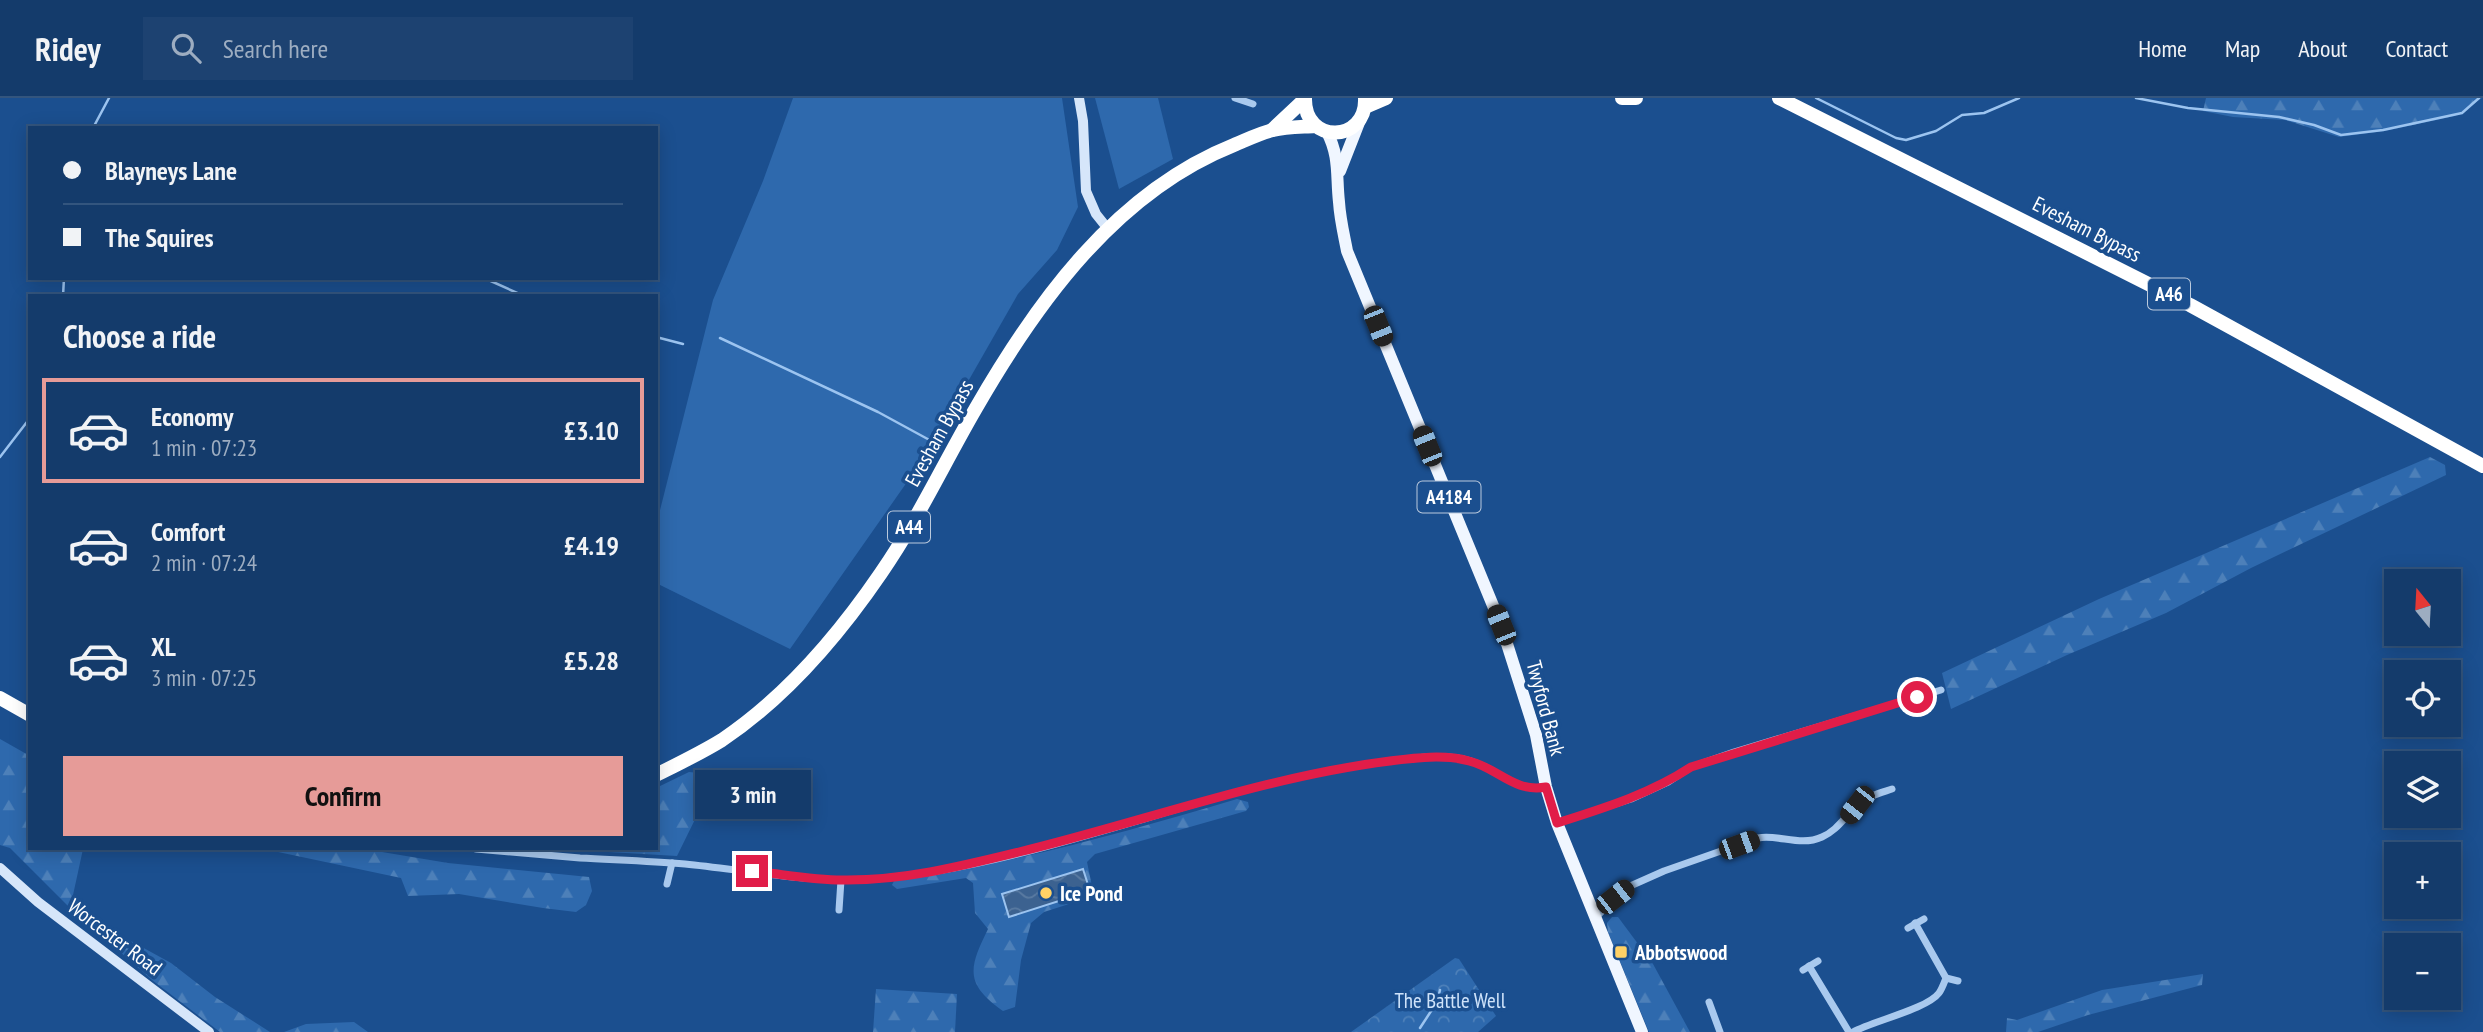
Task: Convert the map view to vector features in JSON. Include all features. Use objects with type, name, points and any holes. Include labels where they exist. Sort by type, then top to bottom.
[{"type":"highway","points":[[1363,108],[1386,98]]},
{"type":"highway","points":[[1622,98],[1636,98]]},
{"type":"highway","name":"Evesham Bypass","points":[[1779,98],[2190,305],[2483,466]]},
{"type":"highway","name":"Evesham Bypass","points":[[1272,130],[1304,99]]},
{"type":"highway","points":[[1304,99],[1305,111],[1321,129]]},
{"type":"highway","name":"Evesham Bypass","points":[[658,774],[721,740],[756,714],[799,676],[841,627],[882,572],[1006,358],[1048,299],[1108,229],[1159,185],[1223,149],[1272,130],[1321,129],[1339,133],[1348,130],[1363,108]]},
{"type":"highway","points":[[0,698],[28,714]]},
{"type":"main road","points":[[1079,98],[1083,121],[1086,191],[1096,215],[1108,229]]},
{"type":"main road","name":"Twyford Bank","points":[[1339,173],[1363,108]]},
{"type":"main road","name":"Twyford Bank","points":[[1321,129],[1335,150],[1339,173],[1338,201],[1348,251],[1501,625],[1535,735],[1557,823]]},
{"type":"main road","name":"A4184","points":[[1557,823],[1642,1032]]},
{"type":"main road","name":"Worcester Road","points":[[0,868],[38,902],[209,1032]]},
{"type":"street","points":[[1235,98],[1253,104]]},
{"type":"street","points":[[1557,823],[1631,799],[1668,782],[1691,767],[1734,752],[1941,690]]},
{"type":"street","points":[[491,850],[672,863],[841,880],[918,873],[977,862],[1165,814],[1265,785],[1326,771],[1389,761],[1446,758],[1469,761],[1498,773],[1519,787],[1546,787]]},
{"type":"street","points":[[1596,916],[1628,887],[1664,871],[1758,838],[1808,842],[1821,838],[1834,830],[1866,798],[1892,789]]},
{"type":"street","points":[[667,884],[672,863]]},
{"type":"street","points":[[839,910],[841,880]]},
{"type":"street","points":[[1924,919],[1912,926],[1946,978],[1958,981]]},
{"type":"street","points":[[1818,961],[1806,968],[1851,1032],[1924,1004],[1939,993],[1946,978]]},
{"type":"street","points":[[1709,1002],[1720,1032]]},
{"type":"green space","points":[[793,98],[1062,98],[1078,207],[1057,250],[1018,294],[926,455],[790,649],[658,584],[658,518],[713,300],[763,181]]},
{"type":"green space","points":[[1095,98],[1158,98],[1173,159],[1119,189]]},
{"type":"green space","points":[[2206,98],[2482,98],[2455,116],[2385,131],[2339,137],[2285,120],[2233,117],[2203,111]]},
{"type":"green space","points":[[2430,457],[2445,465],[2446,475],[2251,568],[2166,613],[1951,709],[1942,673],[2099,599]]},
{"type":"green space","points":[[0,739],[28,755],[28,850],[83,850],[73,895],[109,929],[171,963],[215,997],[270,1032],[220,1032],[152,980],[68,906],[10,848],[0,845]]},
{"type":"green space","points":[[689,772],[708,774],[714,791],[707,795],[677,856],[574,850],[658,850],[658,787]]},
{"type":"green space","points":[[1237,799],[1248,802],[1246,811],[1095,854],[1087,862],[1094,896],[1044,912],[1031,923],[1021,960],[1015,1007],[1003,1011],[990,1001],[976,983],[974,965],[988,929],[975,913],[973,883],[966,878],[897,889],[892,885],[894,881],[981,866],[1067,846]]},
{"type":"green space","points":[[269,850],[370,850],[448,863],[589,877],[592,891],[586,905],[576,912],[459,894],[408,896],[401,878]]},
{"type":"green space","points":[[1612,917],[1618,917],[1653,964],[1690,1032],[1649,1032],[1608,932],[1607,923]]},
{"type":"green space","name":"The Battle Well","points":[[1455,958],[1459,959],[1496,1016],[1478,1032],[1351,1032]]},
{"type":"green space","points":[[2203,974],[2202,985],[2088,1015],[2038,1032],[2006,1032],[2007,1018],[2017,1020],[2102,990]]},
{"type":"green space","points":[[876,989],[957,994],[955,1032],[873,1032]]},
{"type":"green space","points":[[354,1022],[368,1032],[284,1032],[306,1024]]},
{"type":"water","name":"Ice Pond","points":[[1083,869],[1090,891],[1009,917],[1002,894]]},
{"type":"waterway","points":[[94,126],[109,98]]},
{"type":"waterway","points":[[1816,98],[1896,138],[1906,140],[1936,131],[1962,115],[1984,113],[2019,98]]},
{"type":"waterway","points":[[2136,98],[2188,108],[2279,117],[2341,135],[2383,130],[2462,113],[2479,98]]},
{"type":"waterway","points":[[63,294],[64,280]]},
{"type":"waterway","points":[[488,280],[520,294]]},
{"type":"waterway","points":[[658,338],[683,344]]},
{"type":"waterway","points":[[720,338],[878,412],[935,443]]},
{"type":"waterway","points":[[0,457],[28,421]]},
{"type":"waterway","points":[[1420,1028],[1437,1002],[1440,990]]},
{"type":"place","name":"Ice Pond","points":[[1046,893]]},
{"type":"place","name":"Abbotswood","points":[[1621,952]]},
{"type":"route","points":[[752,871],[841,880],[918,873],[1036,848],[1265,785],[1326,771],[1418,758],[1469,761],[1498,773],[1519,787],[1546,787],[1557,823],[1631,799],[1668,782],[1691,767],[1917,697]]}]
